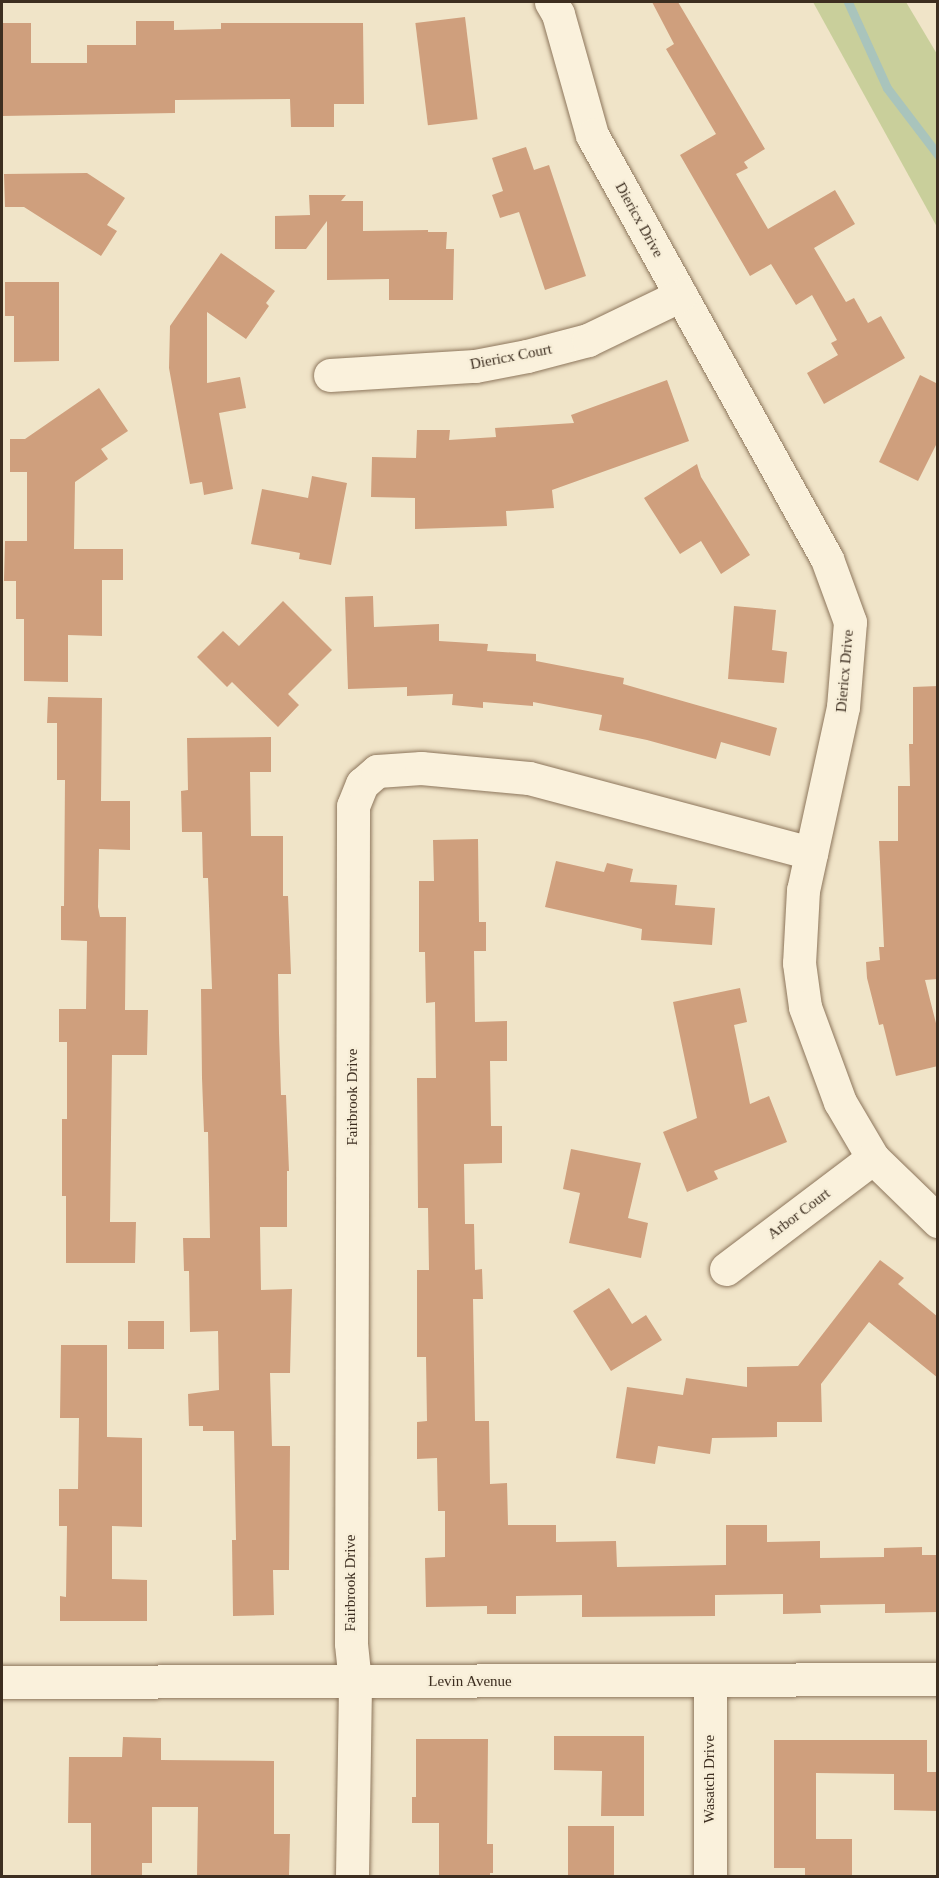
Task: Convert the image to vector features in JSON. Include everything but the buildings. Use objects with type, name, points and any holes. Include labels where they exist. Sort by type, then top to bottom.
[{"type":"street","name":"Diericx Drive","points":[[551,2],[558,14],[592,135],[827,559],[850,622],[843,707],[803,890],[799,963],[805,1007],[840,1102],[873,1158],[938,1221]]},
{"type":"street","name":"Diericx Court","points":[[330,375],[475,366],[527,356],[588,340],[681,295]]},
{"type":"street","name":"Fairbrook Drive","points":[[352,1876],[355,1682],[351,1643],[353,806],[362,784],[377,771],[421,768],[529,778],[811,853]]},
{"type":"street","name":"Arbor Court","points":[[726,1269],[873,1158]]},
{"type":"street","name":"Levin Avenue","points":[[2,1682],[710,1682],[938,1679]]},
{"type":"street","name":"Wasatch Drive","points":[[710,1682],[710,1876]]},
{"type":"green space","points":[[813,2],[906,2],[937,54],[937,227]]},
{"type":"waterway","points":[[848,2],[887,88],[938,155]]}]
